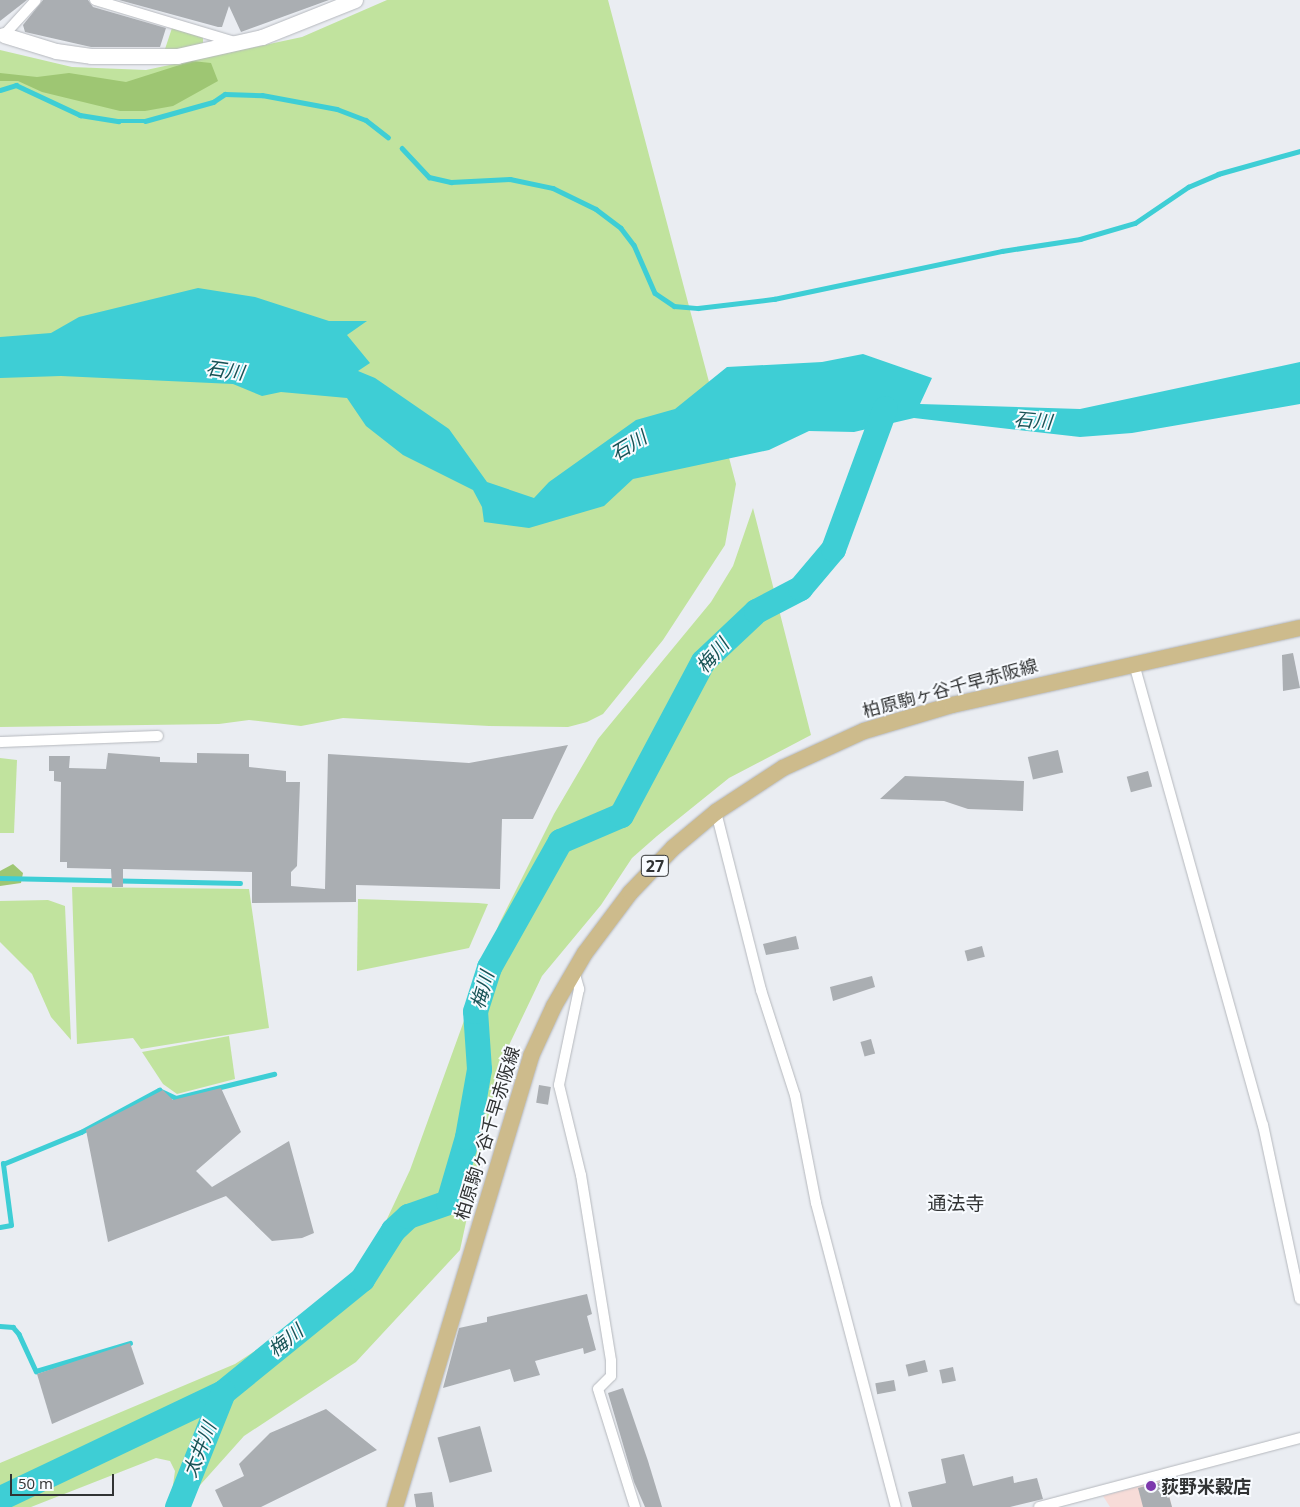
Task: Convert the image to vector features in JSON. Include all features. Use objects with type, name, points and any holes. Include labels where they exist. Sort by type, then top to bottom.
[{"type":"main road","name":"柏原駒ヶ谷千早赤阪線","points":[[395,1507],[520,1086],[541,1034],[574,971],[630,893],[673,848],[716,812],[783,768],[873,727],[952,705],[1300,628]]},
{"type":"street","points":[[36,0],[2,34],[56,51],[121,58],[177,56],[238,43],[306,22],[345,2]]},
{"type":"street","points":[[95,0],[238,43]]},
{"type":"street","points":[[1134,664],[1263,1125],[1300,1299]]},
{"type":"street","points":[[0,742],[158,736]]},
{"type":"street","points":[[716,812],[761,990],[795,1095],[816,1203],[896,1507]]},
{"type":"street","points":[[574,971],[578,989],[559,1085],[582,1175],[611,1360],[611,1376],[598,1389],[635,1507]]},
{"type":"street","points":[[1039,1507],[1300,1438]]},
{"type":"shaded area","name":"荻野米穀店","points":[[1165,1479],[1172,1507],[1110,1507],[1103,1496]]},
{"type":"green space","points":[[387,0],[608,0],[736,484],[725,545],[663,640],[603,714],[587,722],[568,727],[489,726],[343,718],[301,726],[249,720],[219,724],[0,727],[0,50],[72,67],[146,70],[302,37]]},
{"type":"green space","points":[[172,28],[203,36],[203,44],[164,52]]},
{"type":"green space","points":[[192,61],[211,63],[218,81],[173,106],[145,111],[120,111],[42,92],[18,81],[0,81],[0,73],[37,77],[69,73],[126,82]]},
{"type":"green space","points":[[753,508],[811,735],[729,778],[632,858],[601,905],[542,976],[500,1064],[460,1250],[356,1362],[244,1436],[193,1493],[172,1492],[175,1471],[170,1461],[156,1458],[31,1507],[0,1507],[0,1463],[235,1364],[301,1321],[340,1289],[370,1255],[410,1170],[499,924],[554,814],[598,739],[711,602],[733,566]]},
{"type":"green space","points":[[0,758],[17,760],[14,833],[0,833]]},
{"type":"green space","points":[[13,864],[23,873],[21,883],[0,886],[0,871]]},
{"type":"green space","points":[[72,887],[249,889],[269,1028],[141,1049],[133,1038],[77,1044]]},
{"type":"green space","points":[[358,899],[488,904],[469,948],[357,971]]},
{"type":"green space","points":[[48,900],[65,906],[71,1040],[51,1017],[32,974],[0,942],[0,901]]},
{"type":"green space","points":[[229,1036],[235,1079],[177,1094],[163,1084],[142,1052]]},
{"type":"water","name":"石川","points":[[198,288],[255,297],[329,321],[367,321],[347,335],[370,363],[358,371],[375,378],[449,429],[487,482],[534,498],[549,482],[636,420],[675,409],[727,367],[822,362],[863,354],[932,378],[920,404],[1080,409],[1300,362],[1300,404],[1132,433],[1080,437],[914,418],[854,432],[809,431],[769,450],[633,479],[604,506],[529,528],[484,522],[482,507],[473,490],[403,455],[366,426],[347,398],[281,392],[262,396],[233,384],[61,376],[0,378],[0,337],[51,333],[79,317]]},
{"type":"building","points":[[0,0],[27,0],[0,21]]},
{"type":"building","points":[[43,0],[88,0],[93,7],[166,28],[160,47],[91,47],[25,32],[23,25]]},
{"type":"building","points":[[119,0],[329,0],[241,32],[229,6],[222,27],[218,27]]},
{"type":"building","points":[[1293,653],[1300,688],[1283,691],[1282,655]]},
{"type":"building","points":[[568,745],[533,819],[502,819],[500,889],[356,885],[356,902],[252,903],[252,872],[123,869],[123,887],[112,887],[111,869],[67,868],[67,862],[60,862],[61,782],[54,781],[54,771],[49,771],[49,756],[70,756],[69,768],[106,769],[108,753],[160,757],[160,762],[197,763],[197,753],[249,754],[249,767],[286,771],[286,782],[300,782],[297,866],[291,872],[291,886],[325,889],[328,754],[469,763]]},
{"type":"building","points":[[1058,750],[1063,772],[1033,779],[1028,757]]},
{"type":"building","points":[[1148,771],[1152,786],[1131,792],[1127,777]]},
{"type":"building","points":[[905,776],[1024,781],[1023,811],[968,809],[944,801],[880,799]]},
{"type":"building","points":[[796,936],[799,949],[766,955],[763,944]]},
{"type":"building","points":[[982,946],[985,957],[967,961],[965,951]]},
{"type":"building","points":[[872,976],[875,987],[833,1001],[830,987]]},
{"type":"building","points":[[871,1039],[875,1053],[865,1056],[860,1042]]},
{"type":"building","points":[[539,1085],[551,1087],[548,1105],[536,1103]]},
{"type":"building","points":[[221,1088],[241,1132],[196,1171],[212,1187],[289,1141],[314,1233],[302,1238],[272,1241],[226,1196],[108,1242],[86,1130],[163,1090],[173,1100]]},
{"type":"building","points":[[587,1294],[592,1314],[587,1316],[596,1350],[584,1354],[583,1348],[535,1361],[540,1375],[514,1382],[510,1369],[443,1388],[459,1328],[487,1322],[487,1317]]},
{"type":"building","points":[[130,1343],[144,1384],[52,1424],[37,1374]]},
{"type":"building","points":[[925,1360],[928,1372],[908,1376],[906,1365]]},
{"type":"building","points":[[953,1367],[956,1381],[942,1384],[939,1370]]},
{"type":"building","points":[[894,1380],[896,1391],[877,1394],[875,1383]]},
{"type":"building","points":[[623,1388],[662,1507],[645,1507],[634,1482],[608,1393]]},
{"type":"building","points":[[326,1409],[377,1450],[261,1507],[223,1507],[215,1490],[244,1476],[239,1464],[270,1433]]},
{"type":"building","points":[[480,1426],[492,1471],[450,1483],[437,1437]]},
{"type":"building","points":[[964,1454],[973,1486],[1013,1476],[1014,1483],[1037,1478],[1043,1499],[1010,1507],[912,1507],[908,1492],[946,1483],[941,1459]]},
{"type":"building","points":[[1165,1481],[1172,1507],[1143,1507],[1138,1488]]},
{"type":"building","points":[[432,1492],[434,1507],[416,1507],[414,1494]]},
{"type":"waterway","points":[[0,90],[16,85],[80,115],[119,121],[145,121],[213,102],[225,94],[262,95],[337,109],[366,120],[388,137]]},
{"type":"waterway","points":[[402,148],[429,177],[451,182],[510,179],[553,188],[596,209],[621,228],[634,245],[655,293],[674,306],[698,308],[774,299],[1002,251],[1080,239],[1135,223],[1188,187],[1218,174],[1300,151]]},
{"type":"waterway","name":"梅川","points":[[0,1498],[223,1392],[362,1279],[393,1230],[408,1216],[448,1202],[467,1137],[479,1069],[475,1011],[489,967],[560,841],[621,815],[703,661],[756,611],[800,588],[833,549],[885,408]]},
{"type":"waterway","points":[[0,878],[240,883]]},
{"type":"waterway","points":[[0,1227],[11,1225],[3,1164],[81,1132],[159,1090],[176,1098],[274,1074]]},
{"type":"waterway","points":[[0,1326],[13,1327],[19,1334],[36,1371],[130,1343]]},
{"type":"waterway","name":"太井川","points":[[177,1507],[223,1392]]},
{"type":"place","name":"荻野米穀店","points":[[1151,1486]]},
{"type":"district","name":"通法寺","points":[[956,1204]]}]
